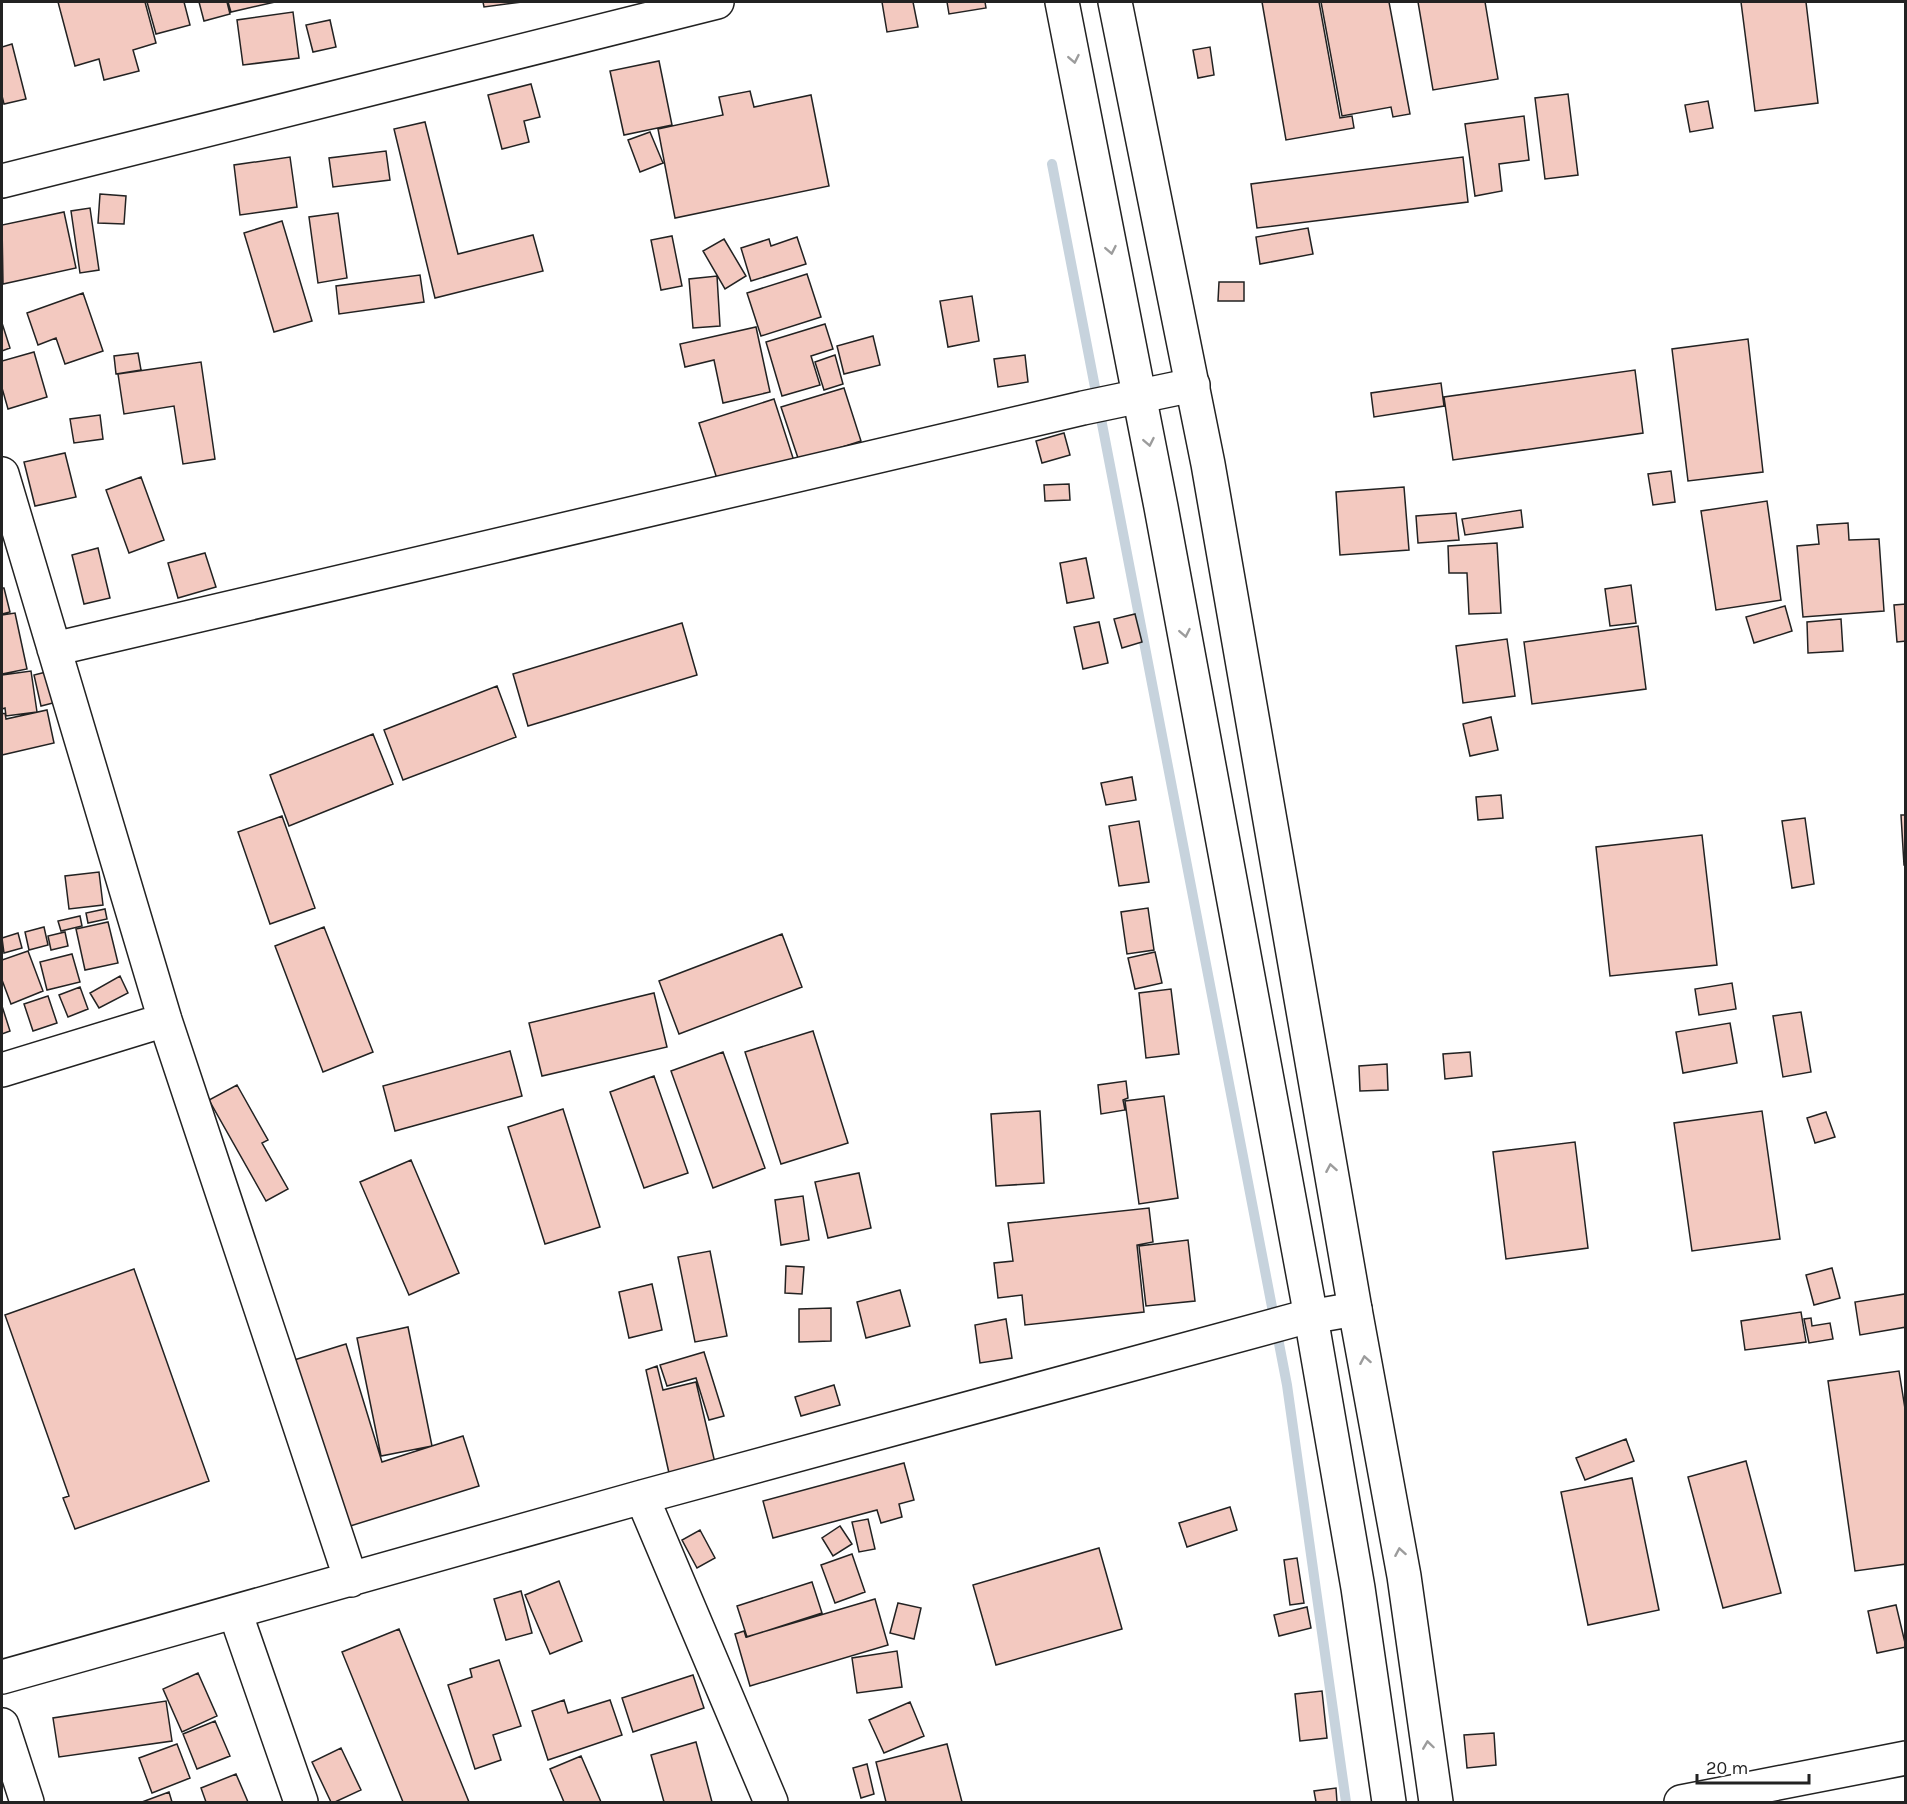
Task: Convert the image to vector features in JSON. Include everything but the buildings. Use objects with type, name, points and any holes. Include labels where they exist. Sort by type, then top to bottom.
[{"type":"street","points":[[2,182],[717,2]]},
{"type":"street","points":[[1062,2],[1128,399],[1358,1588],[1389,1803]]},
{"type":"street","points":[[1115,2],[1193,385],[1404,1576],[1436,1803]]},
{"type":"street","points":[[54,649],[1083,408],[1193,385]]},
{"type":"street","points":[[2,474],[165,1020],[351,1580]]},
{"type":"street","points":[[2,1070],[165,1020]]},
{"type":"street","points":[[2,1677],[642,1497],[1304,1318],[1355,1309]]},
{"type":"street","points":[[642,1497],[771,1803]]},
{"type":"street","points":[[235,1612],[301,1803]]},
{"type":"street","points":[[2,1725],[27,1803]]},
{"type":"street","points":[[1681,1803],[1905,1758]]},
{"type":"waterway","points":[[1052,164],[1287,1385],[1346,1802]]}]
